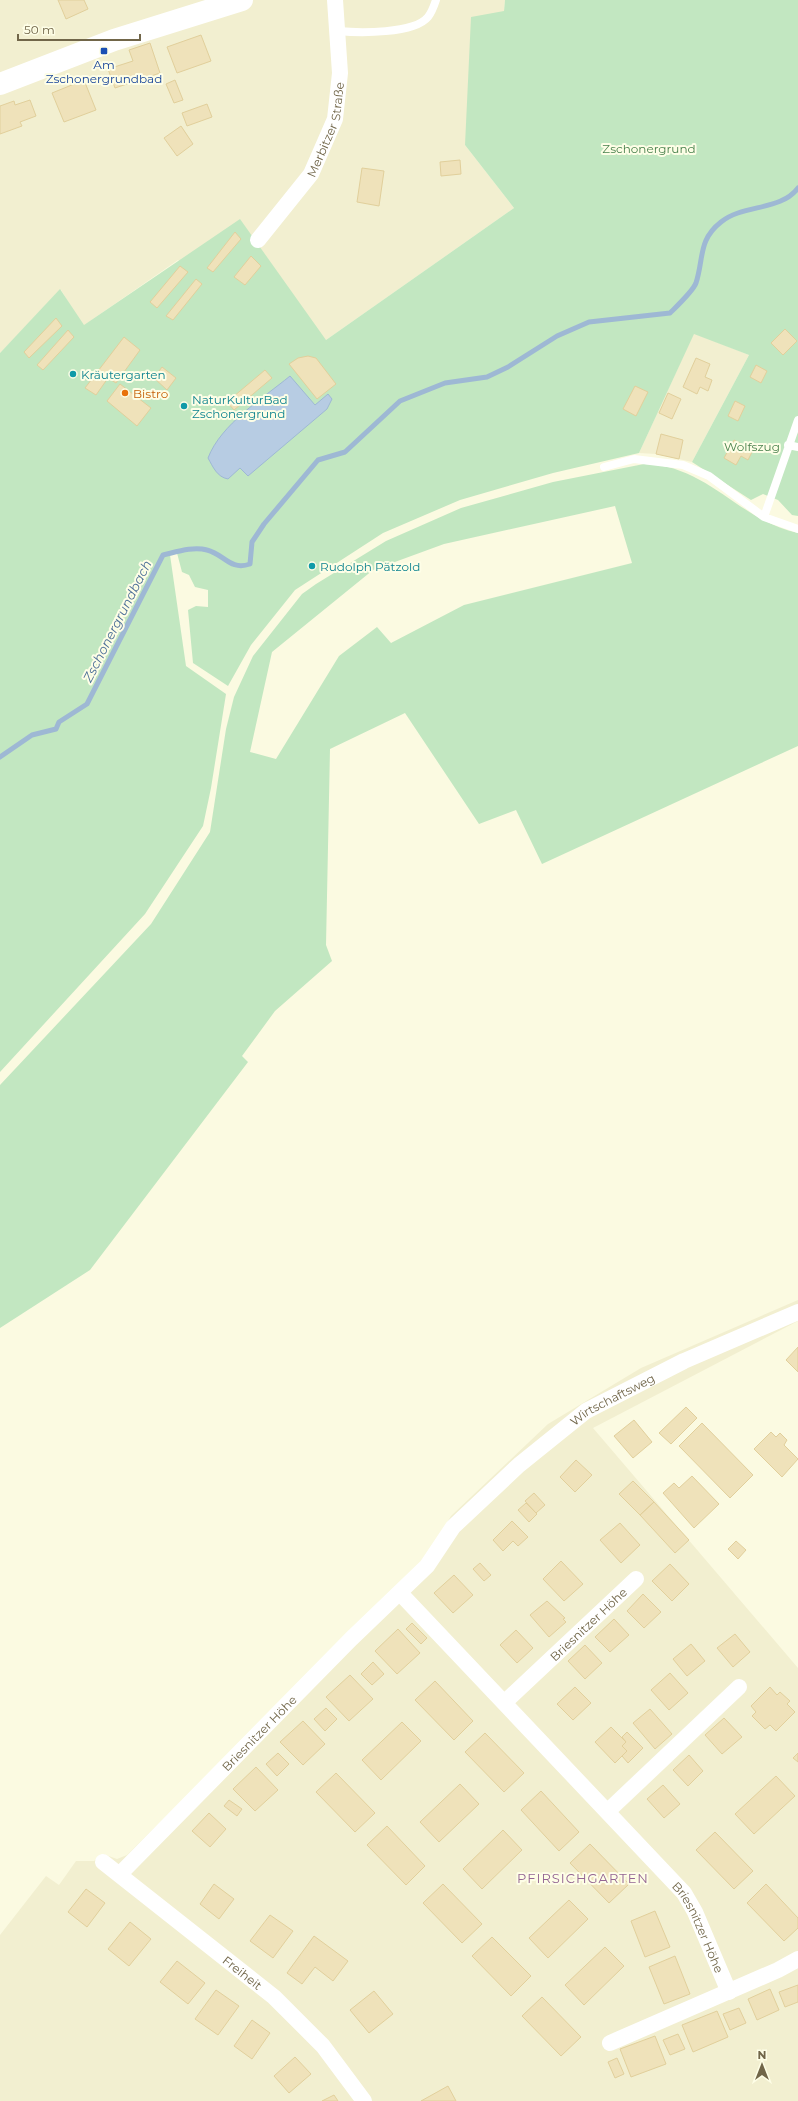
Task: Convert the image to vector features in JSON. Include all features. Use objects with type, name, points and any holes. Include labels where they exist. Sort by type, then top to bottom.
[{"type":"street","points":[[0,84],[114,40],[242,0]]},
{"type":"street","name":"Merbitzer Straße","points":[[258,240],[311,174],[335,119],[340,73],[335,0]]},
{"type":"street","name":"Wirtschaftsweg","points":[[453,1527],[518,1465],[586,1411],[684,1362],[798,1312]]},
{"type":"street","name":"Briesnitzer Höhe","points":[[120,1874],[351,1639],[427,1566],[453,1527]]},
{"type":"street","name":"Briesnitzer Höhe","points":[[505,1702],[636,1579]]},
{"type":"street","name":"Briesnitzer Höhe","points":[[400,1593],[505,1702],[684,1893],[695,1912],[729,1992]]},
{"type":"street","points":[[608,1811],[739,1687]]},
{"type":"street","name":"Freiheit","points":[[103,1862],[274,1997],[323,2046],[364,2101]]},
{"type":"street","points":[[610,2043],[729,1992],[798,1959]]},
{"type":"lane","points":[[338,31],[353,32],[392,30],[419,24],[428,17],[436,0]]},
{"type":"lane","points":[[764,517],[798,420]]},
{"type":"lane","points":[[788,445],[798,447]]},
{"type":"lane","points":[[604,467],[634,459],[683,464],[709,476],[764,517],[798,529]]},
{"type":"shaded area","points":[[0,0],[505,0],[504,11],[465,145],[514,208],[326,340],[178,260],[83,326],[61,290],[0,353]]},
{"type":"shaded area","points":[[694,333],[749,355],[692,462],[656,454],[639,453]]},
{"type":"shaded area","points":[[798,1300],[798,1321],[593,1428],[798,1668],[798,2101],[0,2101],[0,1935],[46,1876],[59,1885],[76,1861],[94,1861],[103,1854],[117,1859],[127,1855],[422,1563],[451,1516],[548,1424],[641,1368]]},
{"type":"green space","points":[[505,0],[798,0],[798,516],[792,515],[778,500],[763,494],[751,500],[692,462],[749,355],[694,334],[639,453],[553,473],[460,500],[383,533],[295,590],[251,645],[228,686],[193,663],[188,610],[196,606],[208,607],[208,590],[195,587],[189,575],[182,572],[177,553],[170,555],[186,666],[226,694],[211,788],[203,826],[145,914],[0,1072],[0,353],[60,289],[84,325],[240,219],[326,340],[514,208],[465,145],[471,17],[504,11]]},
{"type":"green space","points":[[644,464],[667,467],[687,473],[758,517],[777,526],[798,533],[798,746],[542,864],[516,810],[479,824],[405,713],[330,749],[326,945],[332,961],[275,1011],[242,1056],[248,1062],[90,1270],[0,1328],[0,1085],[151,924],[210,832],[226,729],[234,697],[253,656],[302,594],[386,541],[461,508],[553,482]],"holes":[[[615,506],[632,563],[464,605],[391,643],[377,627],[339,656],[276,759],[250,752],[272,652],[373,570],[444,544]]]},
{"type":"water","points":[[290,376],[315,405],[328,394],[332,399],[327,409],[248,476],[240,468],[228,479],[221,476],[208,458],[222,434],[243,413]]},
{"type":"building","points":[[58,0],[84,0],[88,9],[66,19]]},
{"type":"building","points":[[201,35],[211,61],[177,73],[167,47]]},
{"type":"building","points":[[150,43],[160,73],[115,88],[108,69],[133,61],[129,50]]},
{"type":"building","points":[[84,80],[96,110],[64,122],[52,93]]},
{"type":"building","points":[[175,80],[183,100],[174,103],[166,84]]},
{"type":"building","points":[[30,100],[36,116],[20,122],[22,126],[0,134],[0,106],[14,101],[15,105]]},
{"type":"building","points":[[207,104],[212,117],[187,126],[182,113]]},
{"type":"building","points":[[181,126],[193,144],[177,156],[164,138]]},
{"type":"building","points":[[460,160],[461,174],[441,176],[440,162]]},
{"type":"building","points":[[362,168],[384,171],[379,206],[357,202]]},
{"type":"building","points":[[235,232],[241,239],[213,272],[207,268]]},
{"type":"building","points":[[251,256],[261,266],[245,285],[234,277]]},
{"type":"building","points":[[180,266],[188,272],[157,308],[150,302]]},
{"type":"building","points":[[196,279],[202,284],[173,320],[166,316]]},
{"type":"building","points":[[56,318],[62,326],[29,358],[24,352]]},
{"type":"building","points":[[785,329],[797,341],[783,355],[771,343]]},
{"type":"building","points":[[68,330],[74,337],[43,370],[37,365]]},
{"type":"building","points":[[124,337],[140,350],[116,383],[108,378],[96,395],[85,388]]},
{"type":"building","points":[[308,356],[316,358],[336,384],[317,399],[289,364],[298,358]]},
{"type":"building","points":[[696,358],[710,364],[705,377],[712,380],[708,391],[700,387],[697,394],[683,387]]},
{"type":"building","points":[[756,365],[767,371],[761,383],[750,377]]},
{"type":"building","points":[[162,367],[176,378],[167,390],[154,378]]},
{"type":"building","points":[[265,370],[272,378],[234,410],[227,402]]},
{"type":"building","points":[[120,384],[151,408],[137,426],[107,401]]},
{"type":"building","points":[[635,386],[648,392],[636,416],[623,409]]},
{"type":"building","points":[[668,393],[681,399],[672,419],[659,413]]},
{"type":"building","points":[[735,401],[745,406],[738,421],[728,416]]},
{"type":"building","points":[[661,434],[683,440],[679,459],[656,454]]},
{"type":"building","points":[[734,440],[753,450],[748,460],[741,456],[736,465],[724,458]]},
{"type":"building","points":[[798,1347],[798,1372],[786,1360]]},
{"type":"building","points":[[686,1407],[697,1418],[671,1444],[659,1433]]},
{"type":"building","points":[[634,1420],[652,1442],[633,1458],[614,1436]]},
{"type":"building","points":[[702,1423],[753,1475],[730,1498],[679,1446]]},
{"type":"building","points":[[771,1432],[776,1437],[780,1433],[787,1440],[784,1445],[798,1459],[782,1477],[754,1449]]},
{"type":"building","points":[[576,1460],[592,1475],[575,1492],[560,1477]]},
{"type":"building","points":[[692,1476],[719,1504],[694,1528],[663,1493],[674,1483],[679,1488]]},
{"type":"building","points":[[633,1481],[654,1502],[640,1515],[619,1494]]},
{"type":"building","points":[[534,1493],[545,1505],[536,1513],[525,1501]]},
{"type":"building","points":[[654,1502],[689,1540],[675,1553],[640,1515]]},
{"type":"building","points":[[526,1503],[537,1514],[529,1522],[518,1510]]},
{"type":"building","points":[[512,1521],[528,1537],[518,1546],[513,1541],[503,1551],[493,1540]]},
{"type":"building","points":[[620,1523],[640,1545],[621,1563],[600,1540]]},
{"type":"building","points":[[736,1541],[746,1550],[738,1559],[728,1549]]},
{"type":"building","points":[[561,1561],[583,1584],[564,1601],[543,1579]]},
{"type":"building","points":[[480,1563],[491,1575],[484,1581],[473,1569]]},
{"type":"building","points":[[670,1564],[689,1584],[672,1601],[652,1581]]},
{"type":"building","points":[[454,1575],[473,1595],[453,1613],[434,1593]]},
{"type":"building","points":[[643,1594],[661,1612],[644,1628],[627,1611]]},
{"type":"building","points":[[547,1601],[565,1618],[563,1619],[566,1622],[549,1637],[530,1615]]},
{"type":"building","points":[[614,1619],[629,1635],[610,1652],[595,1637]]},
{"type":"building","points":[[412,1623],[427,1638],[421,1644],[406,1629]]},
{"type":"building","points":[[398,1629],[420,1653],[397,1674],[375,1651]]},
{"type":"building","points":[[516,1630],[533,1648],[517,1663],[500,1645]]},
{"type":"building","points":[[735,1634],[750,1652],[733,1667],[717,1648]]},
{"type":"building","points":[[691,1644],[705,1661],[687,1676],[673,1659]]},
{"type":"building","points":[[585,1645],[602,1663],[585,1679],[568,1661]]},
{"type":"building","points":[[373,1662],[384,1674],[372,1685],[361,1674]]},
{"type":"building","points":[[670,1673],[688,1693],[669,1710],[651,1690]]},
{"type":"building","points":[[350,1675],[373,1699],[349,1721],[326,1697]]},
{"type":"building","points":[[435,1681],[473,1721],[454,1740],[415,1700]]},
{"type":"building","points":[[575,1687],[591,1703],[573,1720],[557,1704]]},
{"type":"building","points":[[770,1687],[777,1695],[780,1692],[790,1701],[787,1704],[795,1712],[776,1731],[770,1725],[765,1729],[752,1716],[756,1712],[751,1706]]},
{"type":"building","points":[[326,1708],[337,1719],[325,1731],[314,1719]]},
{"type":"building","points":[[650,1709],[672,1734],[655,1749],[633,1723]]},
{"type":"building","points":[[724,1718],[742,1737],[722,1754],[705,1735]]},
{"type":"building","points":[[303,1721],[325,1744],[303,1765],[280,1742]]},
{"type":"building","points":[[402,1722],[421,1741],[381,1780],[362,1760]]},
{"type":"building","points":[[611,1727],[626,1742],[622,1746],[627,1751],[615,1763],[595,1742]]},
{"type":"building","points":[[627,1732],[643,1748],[628,1763],[622,1756],[627,1751],[622,1746],[626,1742],[622,1737]]},
{"type":"building","points":[[485,1733],[524,1773],[504,1792],[465,1752]]},
{"type":"building","points":[[278,1753],[289,1764],[277,1776],[266,1764]]},
{"type":"building","points":[[798,1753],[798,1762],[793,1758]]},
{"type":"building","points":[[689,1755],[703,1771],[688,1786],[673,1770]]},
{"type":"building","points":[[256,1767],[278,1790],[255,1811],[233,1789]]},
{"type":"building","points":[[336,1773],[375,1813],[355,1832],[316,1792]]},
{"type":"building","points":[[776,1776],[795,1796],[754,1834],[735,1814]]},
{"type":"building","points":[[460,1784],[479,1804],[439,1842],[420,1822]]},
{"type":"building","points":[[663,1785],[680,1804],[664,1818],[647,1799]]},
{"type":"building","points":[[541,1791],[579,1832],[559,1851],[521,1810]]},
{"type":"building","points":[[229,1800],[242,1809],[237,1816],[224,1806]]},
{"type":"building","points":[[209,1813],[226,1829],[210,1847],[192,1831]]},
{"type":"building","points":[[387,1826],[425,1866],[406,1885],[367,1845]]},
{"type":"building","points":[[503,1830],[522,1850],[482,1889],[463,1869]]},
{"type":"building","points":[[715,1832],[753,1871],[734,1889],[696,1850]]},
{"type":"building","points":[[590,1844],[629,1884],[609,1903],[570,1863]]},
{"type":"building","points":[[214,1884],[234,1899],[219,1919],[200,1904]]},
{"type":"building","points":[[443,1884],[482,1924],[462,1943],[423,1903]]},
{"type":"building","points":[[766,1884],[798,1918],[798,1928],[784,1941],[747,1903]]},
{"type":"building","points":[[86,1889],[105,1903],[87,1927],[68,1912]]},
{"type":"building","points":[[569,1900],[588,1919],[548,1958],[529,1938]]},
{"type":"building","points":[[655,1911],[670,1947],[645,1957],[631,1921]]},
{"type":"building","points":[[270,1915],[293,1931],[273,1958],[250,1941]]},
{"type":"building","points":[[130,1922],[151,1939],[129,1966],[108,1949]]},
{"type":"building","points":[[314,1936],[348,1961],[333,1981],[315,1967],[302,1984],[287,1973]]},
{"type":"building","points":[[492,1937],[531,1976],[511,1996],[472,1956]]},
{"type":"building","points":[[605,1947],[624,1966],[584,2005],[565,1985]]},
{"type":"building","points":[[675,1956],[690,1994],[664,2004],[649,1967]]},
{"type":"building","points":[[177,1961],[205,1983],[188,2004],[160,1982]]},
{"type":"building","points":[[798,1985],[798,2002],[785,2007],[779,1992]]},
{"type":"building","points":[[770,1989],[779,2010],[757,2020],[748,1999]]},
{"type":"building","points":[[216,1990],[239,2006],[218,2035],[195,2019]]},
{"type":"building","points":[[374,1991],[393,2014],[369,2033],[350,2010]]},
{"type":"building","points":[[542,1997],[581,2037],[561,2056],[522,2016]]},
{"type":"building","points":[[739,2008],[746,2023],[730,2030],[723,2014]]},
{"type":"building","points":[[717,2011],[728,2037],[693,2052],[682,2025]]},
{"type":"building","points":[[252,2020],[270,2033],[252,2059],[234,2046]]},
{"type":"building","points":[[678,2034],[685,2049],[670,2055],[663,2040]]},
{"type":"building","points":[[655,2036],[666,2064],[631,2077],[620,2049]]},
{"type":"building","points":[[295,2057],[311,2074],[289,2093],[274,2076]]},
{"type":"building","points":[[617,2058],[624,2074],[615,2078],[608,2062]]},
{"type":"building","points":[[448,2086],[456,2101],[421,2101]]},
{"type":"building","points":[[334,2095],[338,2101],[322,2101]]},
{"type":"waterway","name":"Zschonergrundbach","points":[[0,757],[32,735],[56,729],[59,722],[87,704],[163,555],[185,550],[202,549],[213,552],[232,564],[243,566],[250,564],[252,542],[264,524],[318,460],[345,452],[400,401],[445,383],[487,377],[508,367],[557,336],[589,322],[670,313],[692,290],[696,283],[705,243],[714,229],[721,222],[740,212],[782,200],[791,195],[798,188]]},
{"type":"place","name":"Am Zschonergrundbad","points":[[104,51]]},
{"type":"place","name":"Kräutergarten","points":[[73,374]]},
{"type":"place","name":"Bistro","points":[[125,393]]},
{"type":"place","name":"NaturKulturBad Zschonergrund","points":[[184,406]]},
{"type":"place","name":"Rudolph Pätzold","points":[[312,566]]},
{"type":"district","name":"PFIRSICHGARTEN","points":[[583,1878]]},
{"type":"park label","name":"Zschonergrund","points":[[649,148]]},
{"type":"park label","name":"Wolfszug","points":[[752,446]]}]
